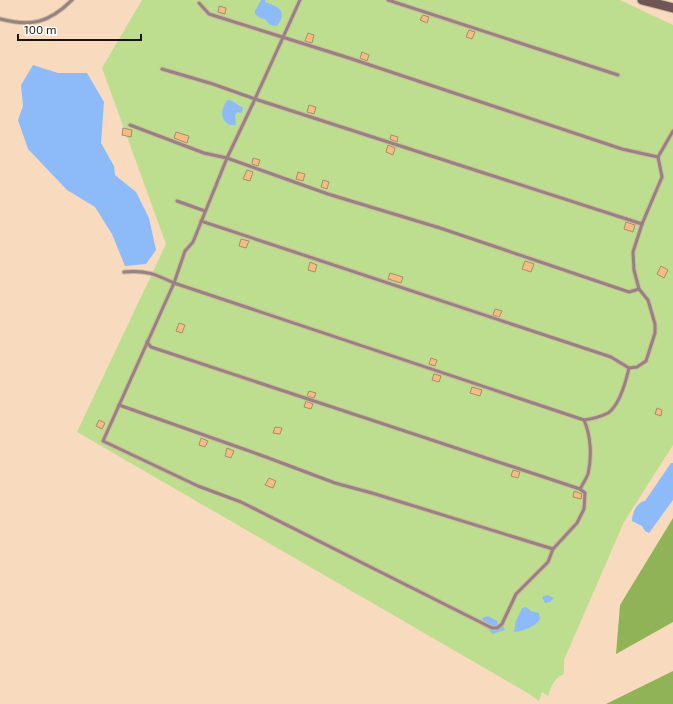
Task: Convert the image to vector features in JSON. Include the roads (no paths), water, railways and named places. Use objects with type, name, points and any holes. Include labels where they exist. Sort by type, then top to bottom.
[{"type":"street","points":[[642,0],[673,8]]},
{"type":"lane","points":[[0,19],[23,24],[35,23],[50,18],[72,0]]},
{"type":"lane","points":[[148,342],[151,347],[580,489],[585,493],[584,509],[577,523],[553,549],[548,562],[516,594],[502,624],[497,628],[492,628],[241,502],[198,486],[103,441],[174,283],[185,251],[193,242],[227,158],[300,0]]},
{"type":"lane","points":[[388,0],[618,75]]},
{"type":"lane","points":[[199,3],[209,14],[622,149],[658,157]]},
{"type":"lane","points":[[162,69],[213,84],[255,99],[642,224]]},
{"type":"lane","points":[[130,125],[204,153],[227,158],[328,194],[440,228],[629,292],[639,289]]},
{"type":"lane","points":[[201,221],[611,357],[629,368],[637,367],[646,361],[655,333],[655,324],[648,300],[639,289],[634,270],[633,252],[642,224],[662,177],[658,157],[673,131]]},
{"type":"lane","points":[[177,201],[205,211]]},
{"type":"lane","points":[[124,272],[140,271],[158,275],[174,283],[584,420],[609,412],[622,394],[629,368]]},
{"type":"lane","points":[[119,405],[266,457],[334,484],[372,493],[553,549]]},
{"type":"lane","points":[[580,489],[587,475],[590,460],[587,429],[584,420]]},
{"type":"water","points":[[261,0],[265,0],[265,2],[278,8],[282,13],[282,17],[277,26],[270,25],[265,19],[260,18],[255,14]]},
{"type":"water","points":[[33,65],[58,73],[87,73],[104,102],[101,143],[114,166],[115,175],[136,192],[149,218],[156,250],[146,264],[125,266],[112,234],[95,207],[67,190],[28,149],[18,120],[23,106],[21,85]]},
{"type":"water","points":[[228,100],[242,107],[243,110],[241,113],[237,112],[235,115],[236,125],[231,125],[224,120],[222,112],[225,103]]},
{"type":"water","points":[[671,463],[673,463],[673,500],[649,533],[645,531],[642,526],[632,521],[633,515],[637,506],[645,501]]},
{"type":"water","points":[[547,595],[554,598],[550,602],[545,603],[542,597]]},
{"type":"water","points":[[526,607],[531,611],[539,613],[540,619],[538,622],[525,630],[514,632],[516,621],[522,608]]},
{"type":"water","points":[[488,616],[497,621],[498,625],[503,626],[505,630],[492,634],[482,618]]}]
